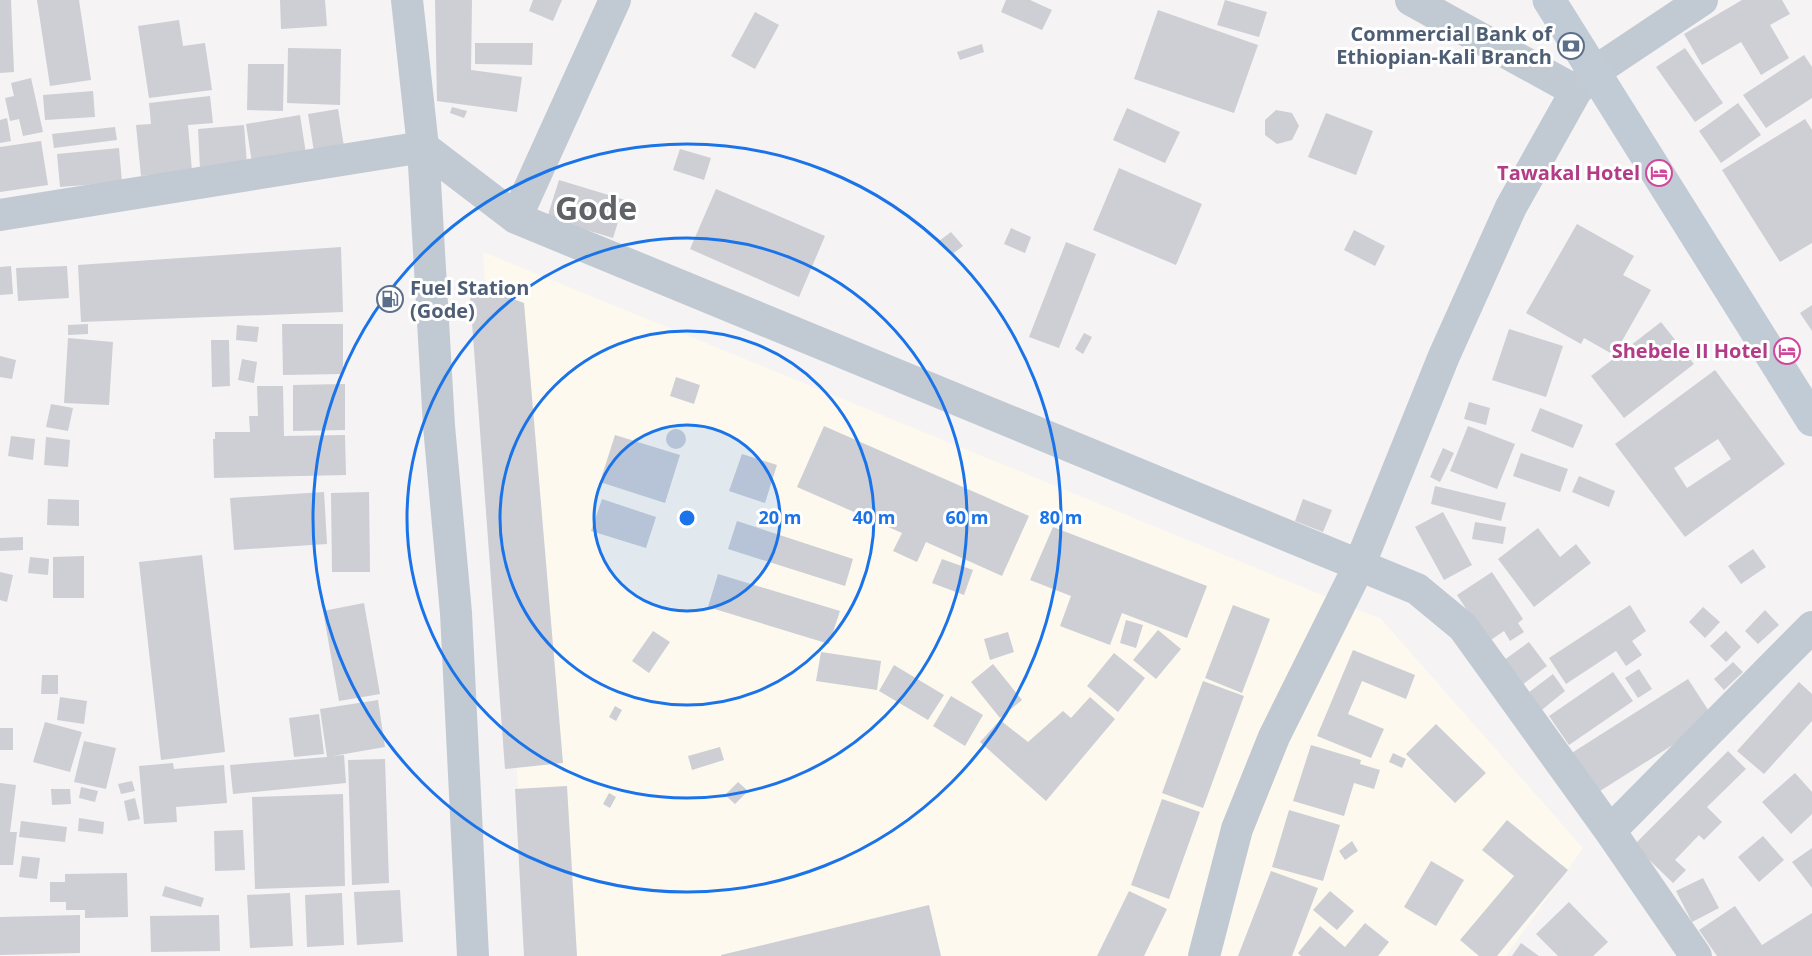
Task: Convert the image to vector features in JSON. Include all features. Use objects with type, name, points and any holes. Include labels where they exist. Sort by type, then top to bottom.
[{"type":"main road","points":[[1549,0],[1585,82],[1812,420]]},
{"type":"street","points":[[407,0],[423,147],[439,426],[456,613],[473,956]]},
{"type":"street","points":[[516,218],[615,0]]},
{"type":"street","points":[[1411,0],[1585,82]]},
{"type":"street","points":[[1204,956],[1237,829],[1274,737],[1359,567],[1444,356],[1511,207],[1585,82],[1702,0]]},
{"type":"street","points":[[0,215],[423,147],[516,218],[1417,589],[1463,627],[1610,831],[1696,956]]},
{"type":"street","points":[[1610,831],[1812,627]]},
{"type":"shaded area","points":[[483,252],[1381,619],[1583,848],[1506,956],[529,956]]},
{"type":"building","points":[[0,0],[11,0],[14,72],[0,73]]},
{"type":"building","points":[[37,0],[79,0],[91,80],[50,86]]},
{"type":"building","points":[[280,0],[325,0],[327,26],[281,29]]},
{"type":"building","points":[[435,0],[472,0],[471,70],[522,77],[517,112],[437,101]]},
{"type":"building","points":[[533,0],[562,0],[553,21],[529,11]]},
{"type":"building","points":[[1006,0],[1030,0],[1052,10],[1042,30],[1001,12]]},
{"type":"building","points":[[1225,0],[1267,12],[1259,37],[1217,25]]},
{"type":"building","points":[[1742,0],[1782,0],[1790,14],[1770,25],[1789,58],[1761,75],[1741,42],[1702,65],[1684,34]]},
{"type":"building","points":[[1158,10],[1258,45],[1234,113],[1134,79]]},
{"type":"building","points":[[755,12],[779,25],[755,69],[731,56]]},
{"type":"building","points":[[179,20],[183,46],[205,43],[212,90],[149,98],[138,26]]},
{"type":"building","points":[[475,43],[533,43],[532,65],[475,64]]},
{"type":"building","points":[[982,44],[984,52],[960,60],[957,52]]},
{"type":"building","points":[[288,48],[341,49],[340,105],[287,103]]},
{"type":"building","points":[[1685,48],[1723,103],[1695,122],[1656,67]]},
{"type":"building","points":[[1804,55],[1812,67],[1812,98],[1766,128],[1743,95]]},
{"type":"building","points":[[248,64],[284,64],[283,111],[247,110]]},
{"type":"building","points":[[31,78],[43,132],[23,136],[19,119],[10,121],[5,98],[14,96],[11,83]]},
{"type":"building","points":[[93,91],[95,117],[45,120],[43,95]]},
{"type":"building","points":[[210,96],[213,123],[188,125],[192,171],[141,176],[136,125],[151,124],[149,103]]},
{"type":"building","points":[[1738,103],[1761,135],[1721,163],[1699,131]]},
{"type":"building","points":[[452,107],[467,111],[464,118],[450,113]]},
{"type":"building","points":[[1127,108],[1180,132],[1165,163],[1113,140]]},
{"type":"building","points":[[338,109],[345,153],[315,158],[308,114]]},
{"type":"building","points":[[1276,110],[1292,113],[1299,126],[1292,140],[1277,144],[1265,135],[1265,120]]},
{"type":"building","points":[[1326,113],[1373,131],[1356,175],[1308,157]]},
{"type":"building","points":[[300,115],[306,154],[252,163],[246,124]]},
{"type":"building","points":[[7,118],[11,141],[0,143],[0,120]]},
{"type":"building","points":[[1805,119],[1812,130],[1812,243],[1780,262],[1722,170]]},
{"type":"building","points":[[244,125],[247,165],[200,169],[198,129]]},
{"type":"building","points":[[115,127],[117,140],[54,148],[52,134]]},
{"type":"building","points":[[41,141],[48,185],[0,192],[0,147]]},
{"type":"building","points":[[119,148],[122,182],[60,187],[57,154]]},
{"type":"building","points":[[680,149],[711,158],[704,180],[673,170]]},
{"type":"building","points":[[1119,168],[1202,204],[1176,265],[1093,230]]},
{"type":"building","points":[[559,180],[625,200],[613,238],[547,218]]},
{"type":"building","points":[[716,189],[825,236],[799,297],[690,249]]},
{"type":"building","points":[[1577,224],[1634,256],[1623,275],[1651,290],[1614,355],[1584,338],[1581,344],[1526,313]]},
{"type":"building","points":[[1011,228],[1031,237],[1025,253],[1004,244]]},
{"type":"building","points":[[1354,230],[1385,246],[1375,266],[1344,250]]},
{"type":"building","points":[[951,232],[963,246],[951,255],[939,241]]},
{"type":"building","points":[[1066,242],[1096,254],[1059,348],[1029,337]]},
{"type":"building","points":[[341,247],[343,312],[81,322],[78,265]]},
{"type":"building","points":[[11,266],[13,294],[0,295],[0,267]]},
{"type":"building","points":[[67,266],[69,298],[18,301],[16,268]]},
{"type":"building","points":[[469,282],[524,303],[563,763],[505,769]]},
{"type":"building","points":[[1812,305],[1812,331],[1800,313]]},
{"type":"building","points":[[1661,322],[1694,364],[1624,418],[1591,376]]},
{"type":"building","points":[[88,324],[88,334],[68,335],[68,325]]},
{"type":"building","points":[[282,324],[343,324],[343,374],[283,375]]},
{"type":"building","points":[[237,325],[259,327],[257,342],[236,340]]},
{"type":"building","points":[[1509,329],[1563,346],[1546,397],[1492,380]]},
{"type":"building","points":[[1084,333],[1092,337],[1083,354],[1075,349]]},
{"type":"building","points":[[68,338],[113,342],[109,405],[64,403]]},
{"type":"building","points":[[211,340],[229,340],[230,386],[212,387]]},
{"type":"building","points":[[0,356],[16,360],[12,379],[0,377]]},
{"type":"building","points":[[242,359],[257,362],[254,383],[238,380]]},
{"type":"building","points":[[1715,370],[1785,464],[1685,537],[1615,444]],"holes":[[[1718,439],[1731,459],[1687,488],[1674,468]]]},
{"type":"building","points":[[676,377],[700,385],[694,404],[670,396]]},
{"type":"building","points":[[345,384],[345,430],[293,431],[293,385]]},
{"type":"building","points":[[257,386],[283,386],[284,436],[345,435],[346,475],[214,478],[213,439],[215,439],[215,432],[250,432],[249,416],[258,416]]},
{"type":"building","points":[[1469,402],[1490,408],[1486,425],[1464,419]]},
{"type":"building","points":[[51,404],[73,408],[68,431],[46,427]]},
{"type":"building","points":[[1540,408],[1583,425],[1573,448],[1531,431]]},
{"type":"building","points":[[824,426],[1029,516],[1002,576],[926,542],[917,562],[893,551],[902,533],[797,487]]},
{"type":"building","points":[[1468,426],[1515,444],[1497,489],[1450,471]]},
{"type":"building","points":[[676,429],[683,432],[686,439],[683,446],[676,449],[669,446],[666,439],[669,432]]},
{"type":"building","points":[[615,435],[680,455],[665,503],[600,482]]},
{"type":"building","points":[[11,436],[35,439],[33,460],[8,456]]},
{"type":"building","points":[[46,437],[70,440],[68,467],[44,465]]},
{"type":"building","points":[[1443,448],[1454,453],[1440,482],[1430,477]]},
{"type":"building","points":[[1521,453],[1568,469],[1560,492],[1513,476]]},
{"type":"building","points":[[742,454],[777,465],[765,503],[729,491]]},
{"type":"building","points":[[1579,476],[1615,491],[1609,507],[1572,492]]},
{"type":"building","points":[[1435,486],[1506,503],[1501,521],[1431,504]]},
{"type":"building","points":[[324,492],[327,544],[234,550],[230,498]]},
{"type":"building","points":[[369,492],[370,572],[332,572],[331,493]]},
{"type":"building","points":[[48,499],[79,500],[79,526],[47,525]]},
{"type":"building","points":[[602,499],[656,517],[646,548],[591,531]]},
{"type":"building","points":[[1303,499],[1332,510],[1323,532],[1295,521]]},
{"type":"building","points":[[1443,512],[1472,565],[1444,580],[1415,527]]},
{"type":"building","points":[[737,521],[853,559],[845,586],[728,549]]},
{"type":"building","points":[[1475,522],[1506,527],[1503,544],[1472,539]]},
{"type":"building","points":[[1053,527],[1207,586],[1187,638],[1122,613],[1110,645],[1060,626],[1071,596],[1030,580]]},
{"type":"building","points":[[1538,528],[1560,557],[1576,544],[1591,563],[1534,607],[1498,559]]},
{"type":"building","points":[[23,537],[23,550],[0,551],[0,538]]},
{"type":"building","points":[[1753,549],[1766,567],[1741,584],[1728,566]]},
{"type":"building","points":[[202,555],[225,752],[161,760],[139,562]]},
{"type":"building","points":[[84,556],[84,598],[53,598],[53,557]]},
{"type":"building","points":[[30,557],[49,559],[48,575],[28,573]]},
{"type":"building","points":[[942,559],[973,570],[964,595],[932,583]]},
{"type":"building","points":[[0,572],[13,575],[7,602],[0,600]]},
{"type":"building","points":[[1492,572],[1523,619],[1518,623],[1524,632],[1510,641],[1504,631],[1488,642],[1457,595]]},
{"type":"building","points":[[718,574],[840,611],[829,644],[708,607]]},
{"type":"building","points":[[364,603],[380,694],[339,701],[323,611]]},
{"type":"building","points":[[1233,605],[1270,619],[1242,693],[1205,678]]},
{"type":"building","points":[[1630,605],[1646,631],[1632,641],[1642,655],[1626,666],[1616,651],[1566,684],[1549,658]]},
{"type":"building","points":[[1703,607],[1720,622],[1705,638],[1689,622]]},
{"type":"building","points":[[1765,610],[1779,625],[1758,644],[1745,631]]},
{"type":"building","points":[[1126,620],[1143,625],[1136,648],[1120,643]]},
{"type":"building","points":[[1158,630],[1181,649],[1156,679],[1133,660]]},
{"type":"building","points":[[653,631],[670,642],[649,673],[632,661]]},
{"type":"building","points":[[1726,631],[1741,647],[1726,662],[1710,646]]},
{"type":"building","points":[[1008,632],[1014,652],[990,660],[984,639]]},
{"type":"building","points":[[1529,642],[1547,666],[1518,688],[1500,663]]},
{"type":"building","points":[[1353,650],[1415,675],[1406,699],[1362,681],[1348,714],[1384,729],[1371,758],[1317,736]]},
{"type":"building","points":[[821,652],[881,661],[877,690],[816,681]]},
{"type":"building","points":[[1114,653],[1145,678],[1118,712],[1087,686]]},
{"type":"building","points":[[1733,662],[1743,672],[1724,690],[1714,679]]},
{"type":"building","points":[[993,664],[1022,700],[1000,718],[971,682]]},
{"type":"building","points":[[894,665],[944,695],[928,720],[879,691]]},
{"type":"building","points":[[1639,669],[1652,689],[1638,698],[1625,678]]},
{"type":"building","points":[[1613,672],[1633,701],[1569,745],[1549,716]]},
{"type":"building","points":[[1553,674],[1565,691],[1538,713],[1524,696]]},
{"type":"building","points":[[42,675],[58,675],[58,694],[41,694]]},
{"type":"building","points":[[1688,679],[1714,719],[1592,796],[1567,756]]},
{"type":"building","points":[[1203,681],[1244,696],[1203,808],[1162,793]]},
{"type":"building","points":[[1799,682],[1812,694],[1812,721],[1764,774],[1737,751]]},
{"type":"building","points":[[951,696],[983,715],[965,746],[933,726]]},
{"type":"building","points":[[60,697],[87,701],[84,724],[57,720]]},
{"type":"building","points":[[1090,697],[1115,719],[1046,801],[980,742],[1000,720],[1028,742],[1063,711],[1071,718]]},
{"type":"building","points":[[378,700],[385,747],[333,756],[344,755],[346,783],[233,794],[230,765],[327,757],[320,709]]},
{"type":"building","points":[[615,706],[622,710],[616,721],[609,717]]},
{"type":"building","points":[[319,714],[324,754],[294,757],[289,718]]},
{"type":"building","points":[[45,722],[82,732],[70,772],[33,762]]},
{"type":"building","points":[[1436,724],[1486,773],[1455,803],[1406,754]]},
{"type":"building","points":[[0,728],[13,728],[13,750],[0,750]]},
{"type":"building","points":[[84,741],[116,748],[106,789],[74,782]]},
{"type":"building","points":[[1311,745],[1361,760],[1360,764],[1380,770],[1374,789],[1354,783],[1344,816],[1293,801]]},
{"type":"building","points":[[720,747],[724,760],[692,770],[688,756]]},
{"type":"building","points":[[1728,751],[1746,769],[1707,807],[1722,822],[1704,840],[1699,835],[1675,860],[1686,870],[1673,883],[1634,845]]},
{"type":"building","points":[[1393,753],[1406,759],[1402,768],[1389,762]]},
{"type":"building","points":[[385,759],[389,883],[352,885],[348,760]]},
{"type":"building","points":[[173,763],[174,769],[224,765],[227,803],[176,807],[177,822],[144,824],[139,766]]},
{"type":"building","points":[[1795,773],[1812,792],[1812,814],[1791,834],[1762,802]]},
{"type":"building","points":[[132,781],[135,791],[121,794],[118,784]]},
{"type":"building","points":[[738,782],[748,791],[735,804],[725,795]]},
{"type":"building","points":[[0,783],[16,785],[10,832],[17,832],[13,865],[0,865]]},
{"type":"building","points":[[567,786],[577,956],[524,956],[515,789]]},
{"type":"building","points":[[81,787],[98,791],[95,802],[79,798]]},
{"type":"building","points":[[51,789],[70,789],[71,804],[52,805]]},
{"type":"building","points":[[609,793],[616,797],[610,808],[603,804]]},
{"type":"building","points":[[343,794],[345,886],[255,889],[252,797]]},
{"type":"building","points":[[135,798],[140,819],[128,821],[124,801]]},
{"type":"building","points":[[1162,799],[1200,812],[1169,899],[1131,885]]},
{"type":"building","points":[[1289,810],[1340,825],[1323,881],[1272,867]]},
{"type":"building","points":[[79,818],[104,822],[103,834],[78,831]]},
{"type":"building","points":[[1507,820],[1568,870],[1497,956],[1479,956],[1460,940],[1514,876],[1482,850]]},
{"type":"building","points":[[21,821],[67,827],[65,842],[19,837]]},
{"type":"building","points":[[243,830],[245,870],[215,871],[214,831]]},
{"type":"building","points":[[1763,836],[1784,860],[1759,882],[1738,857]]},
{"type":"building","points":[[1352,841],[1358,851],[1345,860],[1339,851]]},
{"type":"building","points":[[1812,848],[1812,888],[1792,862]]},
{"type":"building","points":[[22,856],[40,858],[37,879],[19,877]]},
{"type":"building","points":[[1431,861],[1464,880],[1436,926],[1404,907]]},
{"type":"building","points":[[1271,871],[1318,888],[1292,956],[1238,956]]},
{"type":"building","points":[[127,873],[128,917],[85,918],[85,910],[66,910],[66,902],[50,902],[50,882],[65,882],[65,874]]},
{"type":"building","points":[[1703,878],[1719,908],[1692,922],[1676,891]]},
{"type":"building","points":[[165,886],[204,898],[201,907],[162,896]]},
{"type":"building","points":[[400,890],[403,942],[357,945],[354,892]]},
{"type":"building","points":[[1129,891],[1167,909],[1144,956],[1097,956]]},
{"type":"building","points":[[1330,891],[1354,911],[1337,930],[1313,910]]},
{"type":"building","points":[[290,893],[293,946],[250,948],[247,895]]},
{"type":"building","points":[[342,893],[344,945],[307,947],[305,895]]},
{"type":"building","points":[[1569,902],[1608,942],[1593,956],[1558,956],[1536,934]]},
{"type":"building","points":[[929,905],[941,956],[721,956],[721,955]]},
{"type":"building","points":[[1735,906],[1762,945],[1812,913],[1812,956],[1717,956],[1699,930]]},
{"type":"building","points":[[80,915],[80,953],[0,955],[0,917]]},
{"type":"building","points":[[219,915],[220,951],[151,952],[150,916]]},
{"type":"building","points":[[1365,923],[1389,942],[1378,956],[1301,956],[1298,953],[1320,926],[1345,947]]},
{"type":"building","points":[[1521,943],[1539,956],[1512,956]]},
{"type":"place","name":"Commercial Bank of Ethiopian-Kali Branch","points":[[1571,46]]},
{"type":"place","name":"Tawakal Hotel","points":[[1659,173]]},
{"type":"place","name":"Fuel Station (Gode)","points":[[390,299]]},
{"type":"place","name":"Shebele II Hotel","points":[[1787,351]]},
{"type":"district","name":"Gode","points":[[596,209]]}]
